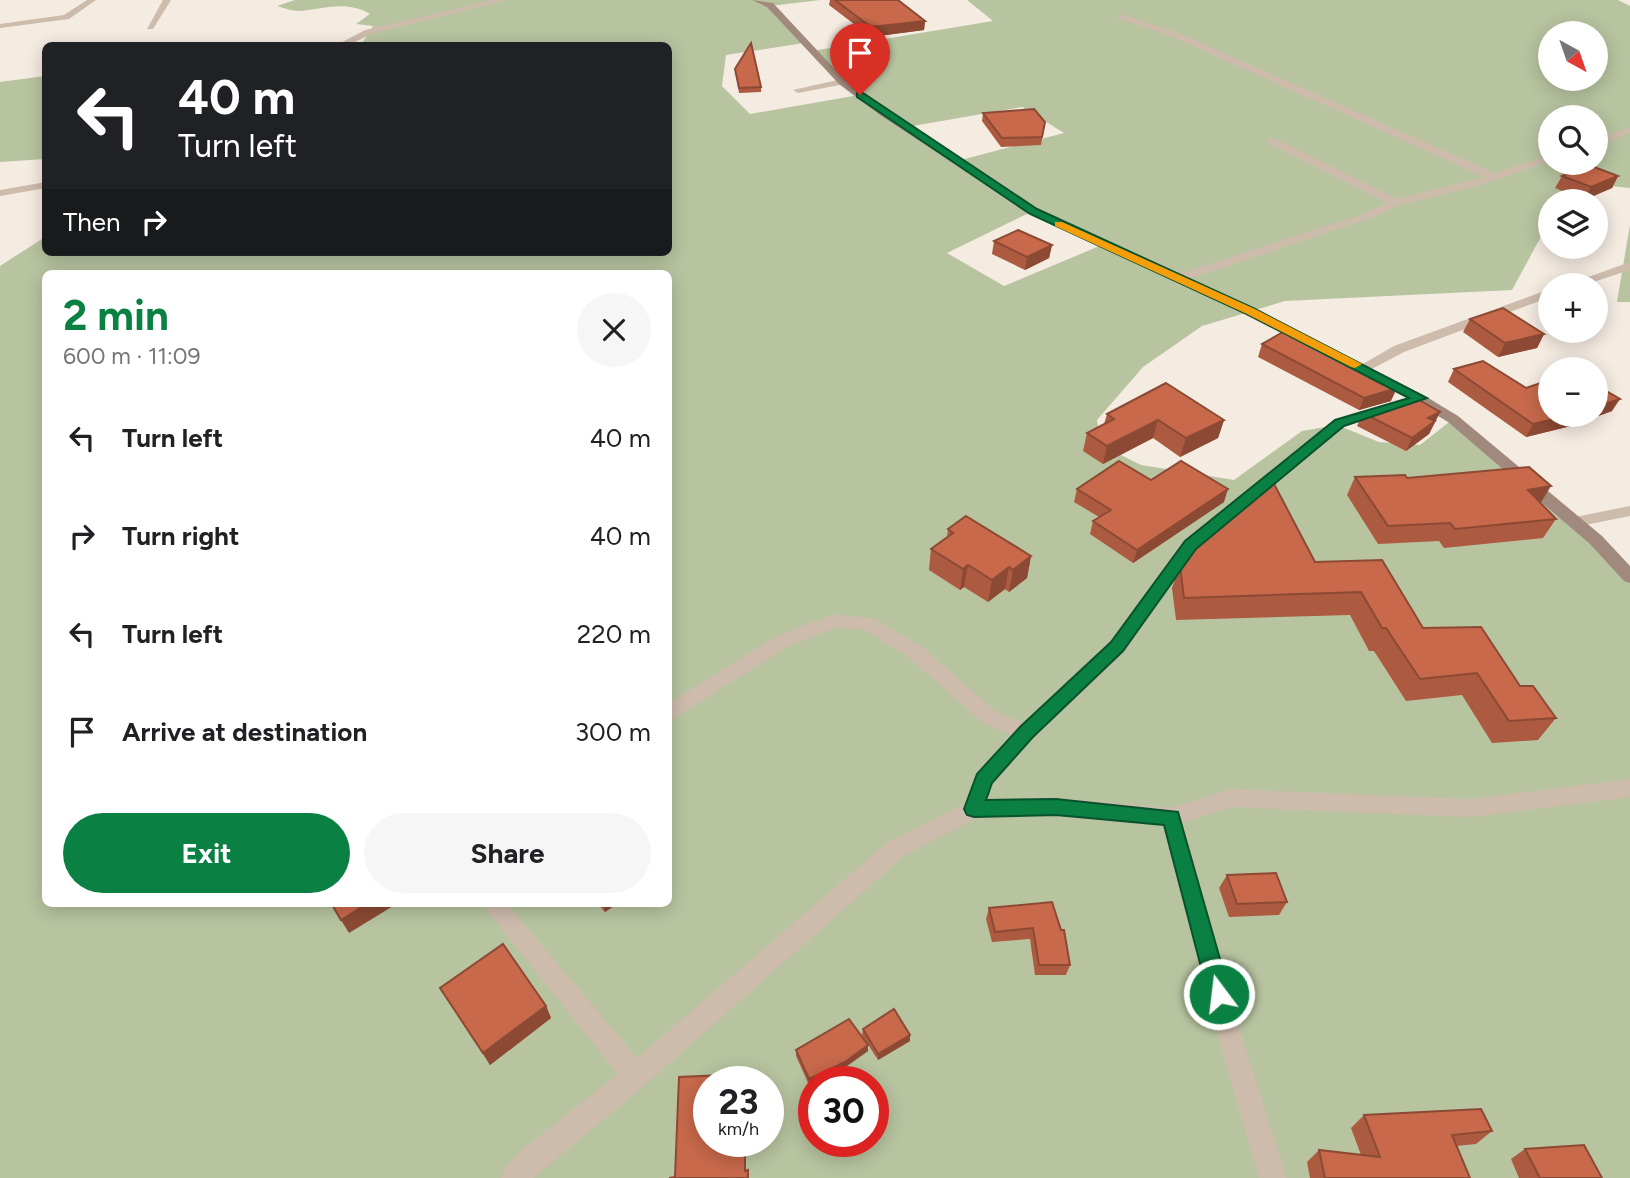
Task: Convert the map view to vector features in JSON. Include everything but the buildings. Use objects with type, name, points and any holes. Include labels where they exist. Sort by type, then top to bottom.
[{"type":"street","points":[[0,26],[66,17],[92,0]]},
{"type":"street","points":[[150,27],[167,0]]},
{"type":"street","points":[[347,42],[368,32],[502,0]]},
{"type":"street","points":[[756,0],[770,5],[842,82],[883,113],[1033,211],[1251,312],[1420,398],[1453,419],[1596,540],[1630,577]]},
{"type":"street","points":[[1120,16],[1171,33],[1422,142],[1495,177]]},
{"type":"street","points":[[798,90],[842,82]]},
{"type":"street","points":[[1608,138],[1630,131]]},
{"type":"street","points":[[1272,141],[1396,203]]},
{"type":"street","points":[[1177,279],[1367,216],[1396,203],[1495,177],[1538,162]]},
{"type":"street","points":[[0,193],[42,186]]},
{"type":"street","points":[[1608,273],[1630,266]]},
{"type":"street","points":[[1363,368],[1399,349],[1538,297]]},
{"type":"street","points":[[974,809],[984,779],[1027,732],[1117,646],[1190,545],[1340,423],[1420,398]]},
{"type":"street","points":[[1575,522],[1630,512]]},
{"type":"street","points":[[672,711],[781,642],[834,621],[869,624],[914,650],[989,716],[1027,732]]},
{"type":"street","points":[[515,1178],[528,1163],[636,1076],[897,848],[974,809],[1056,807],[1171,817],[1231,797],[1469,808],[1630,788]]},
{"type":"street","points":[[1171,817],[1232,1044],[1273,1178]]},
{"type":"street","points":[[495,907],[636,1076]]},
{"type":"green space","points":[[295,0],[820,0],[770,6],[804,43],[726,55],[722,86],[750,114],[859,95],[812,51],[993,21],[967,0],[1618,0],[1630,6],[1630,188],[1571,182],[1567,189],[1538,189],[1538,242],[1512,290],[1285,301],[1202,326],[1143,367],[1097,420],[1101,445],[1141,465],[1234,480],[1302,431],[1337,425],[1379,442],[1420,445],[1453,419],[1630,580],[1630,1178],[0,1178],[0,266],[42,239],[42,256],[672,256],[672,42],[363,42],[373,26],[356,24],[370,14],[344,6],[299,11],[277,6]],"holes":[[[1022,107],[1064,133],[957,161],[907,127]],[[1033,211],[1102,245],[1004,286],[947,253]]]},
{"type":"green space","points":[[42,76],[42,159],[0,162],[0,82]]},
{"type":"green space","points":[[1630,225],[1630,302],[1617,302]]},
{"type":"slow traffic","points":[[1059,224],[1251,312],[1355,364]]},
{"type":"route","points":[[860,95],[883,113],[1033,211],[1251,312],[1420,398],[1340,423],[1190,545],[1117,646],[1027,732],[984,779],[974,809],[1056,807],[1171,817],[1219,994]]}]
